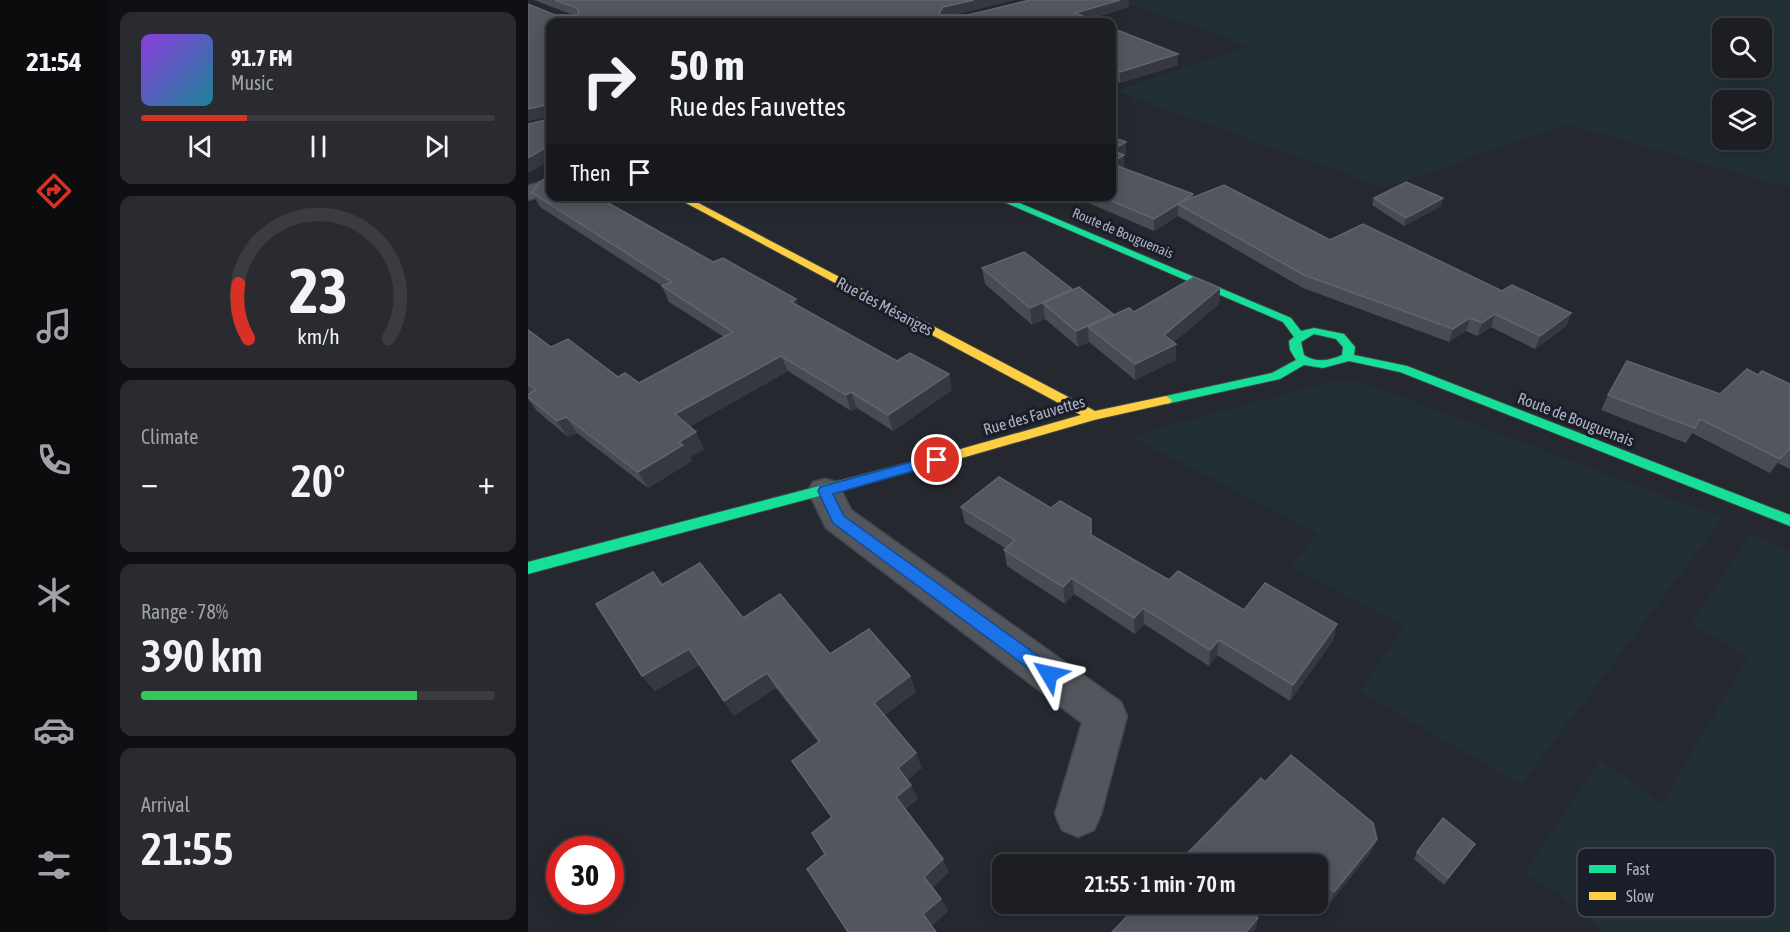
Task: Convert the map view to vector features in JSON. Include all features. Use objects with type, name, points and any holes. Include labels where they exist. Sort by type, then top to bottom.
[{"type":"street","points":[[528,193],[546,187]]},
{"type":"street","name":"Rue des Mésanges","points":[[686,201],[1093,416]]},
{"type":"street","name":"Route de Bouguenais","points":[[1006,201],[1287,320],[1299,336]]},
{"type":"street","points":[[1304,360],[1294,351],[1293,345],[1299,336],[1323,331],[1340,336],[1349,346],[1348,357]]},
{"type":"street","name":"Route de Bouguenais","points":[[1304,360],[1329,365],[1337,364],[1348,357],[1403,369],[1790,521]]},
{"type":"street","name":"Rue des Fauvettes","points":[[528,568],[825,491],[1093,416],[1276,376],[1304,360]]},
{"type":"street","points":[[825,491],[838,519],[1106,716],[1078,814]]},
{"type":"shaded area","points":[[1118,0],[1790,0],[1790,188],[1566,124],[1385,188],[1116,91],[1248,46]]},
{"type":"shaded area","points":[[1333,381],[1362,382],[1723,518],[1521,785],[1359,691],[1405,625],[1290,567],[1317,533],[1130,436]]},
{"type":"shaded area","points":[[1751,534],[1790,551],[1790,932],[1605,932],[1587,917],[1775,917],[1775,848],[1577,848],[1577,908],[1561,895],[1524,874],[1600,760],[1662,803],[1748,657],[1691,624]]},
{"type":"building","points":[[555,0],[974,0],[943,7],[939,13],[941,15],[968,15],[1030,0],[1120,0],[1075,13],[1088,18],[546,18],[546,105],[528,109],[528,4],[555,15],[577,15],[579,13],[577,8]]},
{"type":"building","points":[[1116,30],[1178,54],[1120,72],[1116,70]]},
{"type":"building","points":[[546,120],[546,147],[528,158],[528,124]]},
{"type":"building","points":[[1116,138],[1126,142],[1116,148]]},
{"type":"building","points":[[1116,152],[1124,155],[1116,160]]},
{"type":"building","points":[[1116,165],[1193,194],[1179,203],[1224,185],[1330,240],[1363,224],[1502,291],[1512,285],[1571,313],[1540,336],[1495,314],[1482,323],[1470,318],[1453,329],[1304,275],[1178,204],[1154,219],[1112,201],[1116,201]]},
{"type":"building","points":[[546,173],[546,201],[605,201],[713,262],[723,258],[796,299],[791,302],[897,361],[910,353],[949,374],[888,415],[851,392],[846,395],[781,356],[675,414],[696,432],[679,442],[683,445],[638,472],[566,417],[557,421],[528,397],[528,394],[536,390],[528,384],[528,330],[551,347],[568,339],[618,377],[625,373],[639,383],[733,332],[662,286],[672,282],[532,193],[539,182],[544,180]]},
{"type":"building","points":[[1406,182],[1443,198],[1406,218],[1374,198]]},
{"type":"building","points":[[1024,252],[1072,289],[1030,308],[982,268]]},
{"type":"building","points":[[1194,277],[1220,288],[1164,335],[1176,344],[1135,364],[1088,327],[1129,308],[1134,312]]},
{"type":"building","points":[[1079,287],[1113,314],[1076,331],[1043,303]]},
{"type":"building","points":[[1627,361],[1720,394],[1747,369],[1758,375],[1762,371],[1790,384],[1790,450],[1780,459],[1700,419],[1695,428],[1608,395]]},
{"type":"building","points":[[999,477],[1051,508],[1060,501],[1091,519],[1091,535],[1169,580],[1178,571],[1244,610],[1265,583],[1337,624],[1293,685],[1219,640],[1210,650],[1143,608],[1134,618],[1072,578],[1063,587],[1004,550],[1015,540],[961,507]]},
{"type":"building","points":[[700,563],[743,618],[780,594],[830,654],[869,629],[910,676],[874,703],[916,753],[898,768],[911,785],[896,797],[943,859],[924,877],[941,899],[923,914],[936,932],[848,932],[807,869],[825,854],[812,833],[832,817],[792,761],[820,741],[767,673],[724,701],[689,649],[642,676],[596,604],[653,572],[662,585]]},
{"type":"building","points":[[1291,755],[1373,823],[1377,839],[1334,892],[1328,887],[1328,854],[1187,854],[1261,778],[1265,782]]},
{"type":"building","points":[[1443,818],[1475,844],[1448,878],[1417,852]]},
{"type":"building","points":[[1129,914],[1254,914],[1258,918],[1246,932],[1112,932]]},
{"type":"traffic: fast","points":[[1006,201],[1287,320],[1299,336]]},
{"type":"traffic: fast","points":[[1314,331],[1340,336],[1349,347],[1348,357],[1323,364],[1314,364],[1299,357],[1295,341],[1306,333],[1314,331]]},
{"type":"traffic: fast","points":[[1348,357],[1403,369],[1790,521]]},
{"type":"traffic: fast","points":[[1166,400],[1276,376],[1304,360]]},
{"type":"traffic: fast","points":[[528,568],[934,461]]},
{"type":"traffic: slow","points":[[686,201],[1093,416]]},
{"type":"traffic: slow","points":[[934,461],[1093,416],[1166,400]]},
{"type":"route","points":[[937,460],[825,491],[838,519],[1049,674]]}]
